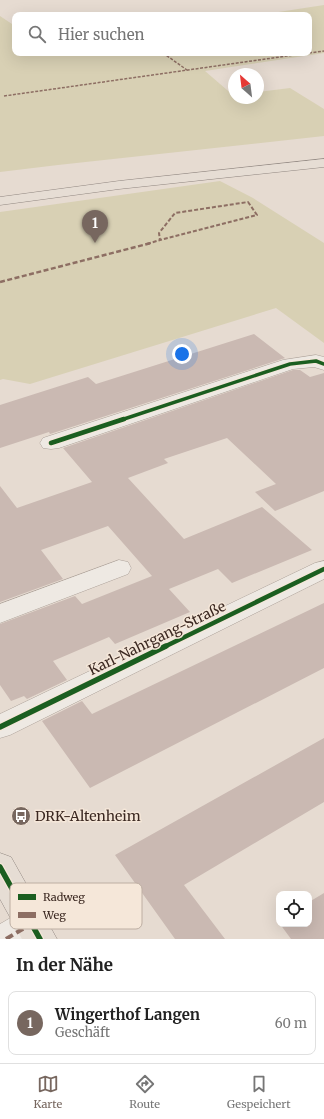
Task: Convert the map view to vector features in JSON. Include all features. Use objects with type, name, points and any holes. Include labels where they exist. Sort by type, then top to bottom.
[{"type":"main road","points":[[0,201],[126,184],[324,163]]},
{"type":"main road","points":[[0,867],[10,893]]},
{"type":"street","points":[[51,443],[290,364],[316,361],[324,364]]},
{"type":"street","points":[[0,614],[119,568]]},
{"type":"street","name":"Karl-Nahrgang-Straße","points":[[0,727],[324,569]]},
{"type":"shaded area","points":[[324,5],[324,53],[312,55],[312,12],[278,12]]},
{"type":"shaded area","points":[[0,16],[12,24],[12,56],[304,56],[205,71],[228,91],[228,104],[264,104],[264,91],[290,88],[324,109],[324,136],[0,172]]},
{"type":"shaded area","points":[[220,181],[253,198],[324,243],[324,343],[276,308],[30,384],[3,379],[0,380],[0,212]]},
{"type":"building","points":[[254,334],[285,358],[50,434],[49,432],[0,448],[0,405],[88,377],[96,384]]},
{"type":"building","points":[[293,370],[300,370],[310,377],[324,373],[324,491],[275,511],[255,492],[276,484],[227,438],[164,459],[168,463],[128,478],[184,539],[262,507],[312,550],[232,583],[218,569],[169,589],[190,612],[115,644],[109,637],[53,661],[67,680],[27,699],[24,696],[11,701],[0,685],[0,624],[75,596],[82,604],[152,576],[108,526],[41,550],[63,579],[0,602],[0,486],[17,508],[92,482],[63,448]]},
{"type":"building","points":[[324,603],[324,668],[90,788],[42,721],[82,701],[92,714]]},
{"type":"building","points":[[324,738],[324,802],[184,885],[225,939],[175,939],[142,893],[142,883],[135,883],[115,855]]},
{"type":"building","points":[[324,893],[324,939],[291,939],[282,927],[312,927],[312,900]]},
{"type":"marked path","points":[[312,53],[324,51]]},
{"type":"marked path","points":[[167,56],[187,70]]},
{"type":"marked path","points":[[4,96],[287,56]]},
{"type":"marked path","points":[[0,282],[257,215],[248,202],[175,213],[159,233],[160,241]]},
{"type":"marked path","points":[[6,939],[23,929]]},
{"type":"cycle path","points":[[51,443],[290,364],[316,361],[324,364]]},
{"type":"cycle path","points":[[0,727],[324,569]]},
{"type":"cycle path","points":[[0,867],[10,885]]},
{"type":"cycle path","points":[[34,929],[40,939]]},
{"type":"place","name":"Wingerthof Langen","points":[[95,243]]},
{"type":"place","name":"DRK-Altenheim","points":[[21,816]]}]
